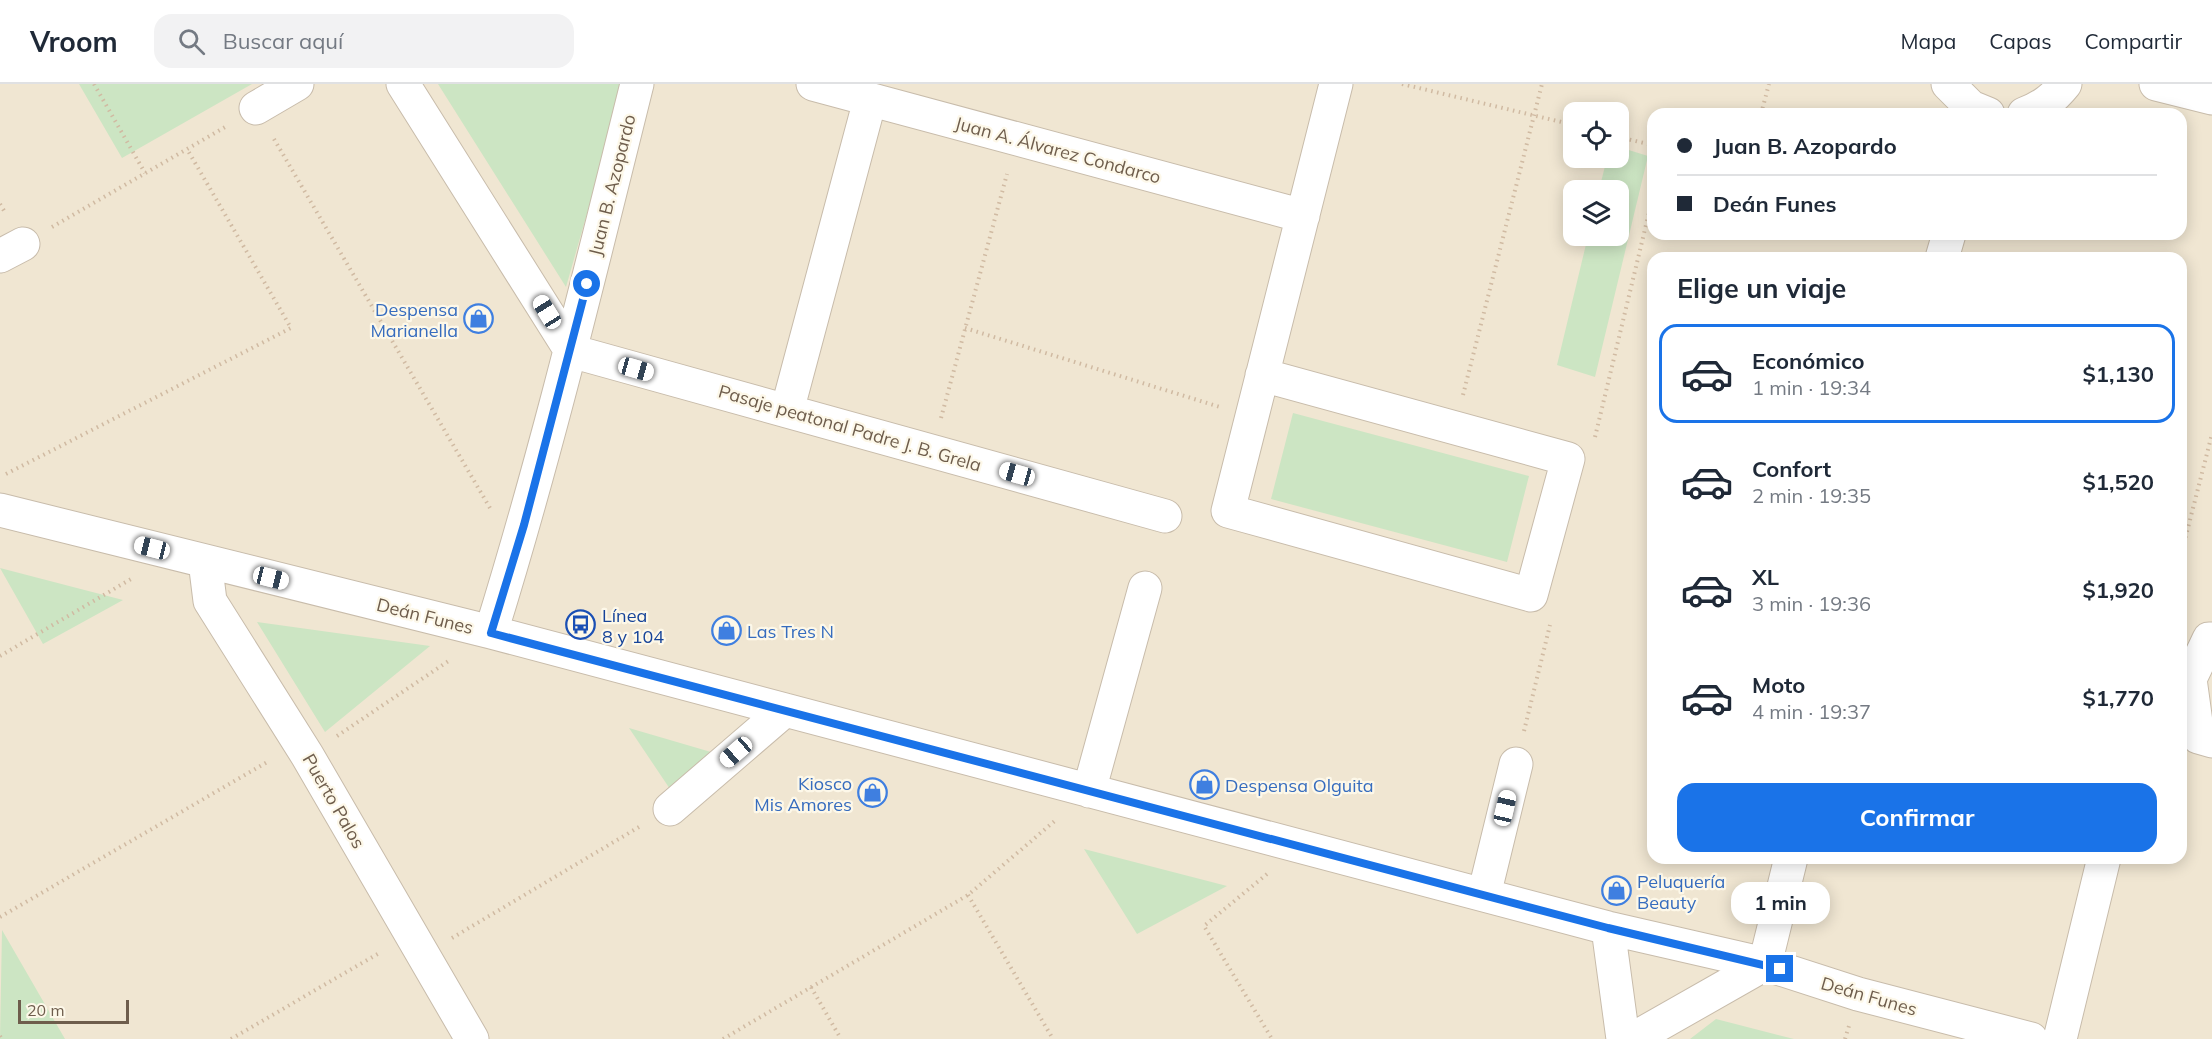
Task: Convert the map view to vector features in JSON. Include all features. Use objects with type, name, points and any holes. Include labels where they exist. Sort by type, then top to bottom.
[{"type":"street","points":[[256,108],[297,84]]},
{"type":"street","points":[[403,84],[571,351]]},
{"type":"street","name":"Juan B. Azopardo","points":[[491,633],[516,552],[571,351],[637,84]]},
{"type":"street","name":"Juan A. Álvarez Condarco","points":[[813,84],[1303,216]]},
{"type":"street","points":[[1262,375],[1568,459],[1531,595],[1228,511],[1262,375],[1336,84]]},
{"type":"street","points":[[1948,84],[1973,108]]},
{"type":"street","points":[[2040,108],[2055,97],[2065,84]]},
{"type":"street","points":[[2156,84],[2212,98]]},
{"type":"street","points":[[787,411],[870,100]]},
{"type":"street","name":"Pasaje peatonal Padre J. B. Grela","points":[[571,351],[1165,516]]},
{"type":"street","name":"Deán Funes","points":[[0,510],[491,633],[1608,928],[1765,964],[1858,994],[2031,1039]]},
{"type":"street","name":"Puerto Palos","points":[[189,557],[210,601],[303,749],[472,1039]]},
{"type":"street","points":[[1089,791],[1145,588]]},
{"type":"street","points":[[2212,639],[2209,639],[2190,679],[2198,737],[2212,741]]},
{"type":"street","points":[[670,809],[785,710]]},
{"type":"street","points":[[1484,895],[1516,764]]},
{"type":"street","points":[[1633,1039],[1765,964],[1790,864]]},
{"type":"street","points":[[2060,1039],[2103,864]]},
{"type":"street","points":[[1608,928],[1623,1039]]},
{"type":"path","points":[[94,84],[145,173]]},
{"type":"path","points":[[1402,84],[1563,123]]},
{"type":"path","points":[[1455,428],[1542,84]]},
{"type":"path","points":[[1762,108],[1768,84]]},
{"type":"path","points":[[12,250],[256,108],[516,552]]},
{"type":"path","points":[[933,451],[1016,139]]},
{"type":"path","points":[[1629,140],[1647,144]]},
{"type":"path","points":[[0,477],[291,328],[187,149]]},
{"type":"path","points":[[966,328],[1252,417]]},
{"type":"path","points":[[2187,532],[2212,434]]},
{"type":"path","points":[[0,656],[189,557]]},
{"type":"path","points":[[0,917],[303,749],[491,633]]},
{"type":"path","points":[[723,1039],[968,895],[1089,791]]},
{"type":"path","points":[[231,1039],[417,945],[670,809]]},
{"type":"path","points":[[1272,1039],[1204,926],[1300,846]]},
{"type":"path","points":[[968,895],[1053,1039]]},
{"type":"path","points":[[811,987],[841,1039]]},
{"type":"shaded area","points":[[0,84],[2212,84],[2212,1039],[0,1039]]},
{"type":"green space","points":[[79,84],[252,84],[122,158]]},
{"type":"green space","points":[[438,84],[624,84],[566,287]]},
{"type":"green space","points":[[1629,150],[1647,156],[1629,235],[1629,180],[1602,180],[1604,168],[1629,168]]},
{"type":"green space","points":[[1586,246],[1626,246],[1595,377],[1557,365]]},
{"type":"green space","points":[[1293,413],[1529,476],[1507,562],[1271,499]]},
{"type":"green space","points":[[0,568],[123,600],[43,644]]},
{"type":"green space","points":[[257,622],[430,646],[325,732]]},
{"type":"green space","points":[[629,728],[728,757],[672,792]]},
{"type":"green space","points":[[1084,849],[1227,886],[1137,934]]},
{"type":"green space","points":[[2,930],[65,1039],[0,1039]]},
{"type":"green space","points":[[1716,1019],[1794,1039],[1690,1039]]},
{"type":"place","name":"Despensa Marianella","points":[[479,319]]},
{"type":"place","name":"Línea 8 y 104","points":[[581,625]]},
{"type":"place","name":"Las Tres N","points":[[726,631]]},
{"type":"place","name":"Despensa Olguita","points":[[1204,785]]},
{"type":"place","name":"Kiosco Mis Amores","points":[[873,793]]},
{"type":"place","name":"Peluquería Beauty","points":[[1616,891]]},
{"type":"route","points":[[587,284],[524,525],[491,633],[1608,928],[1780,969]]}]
